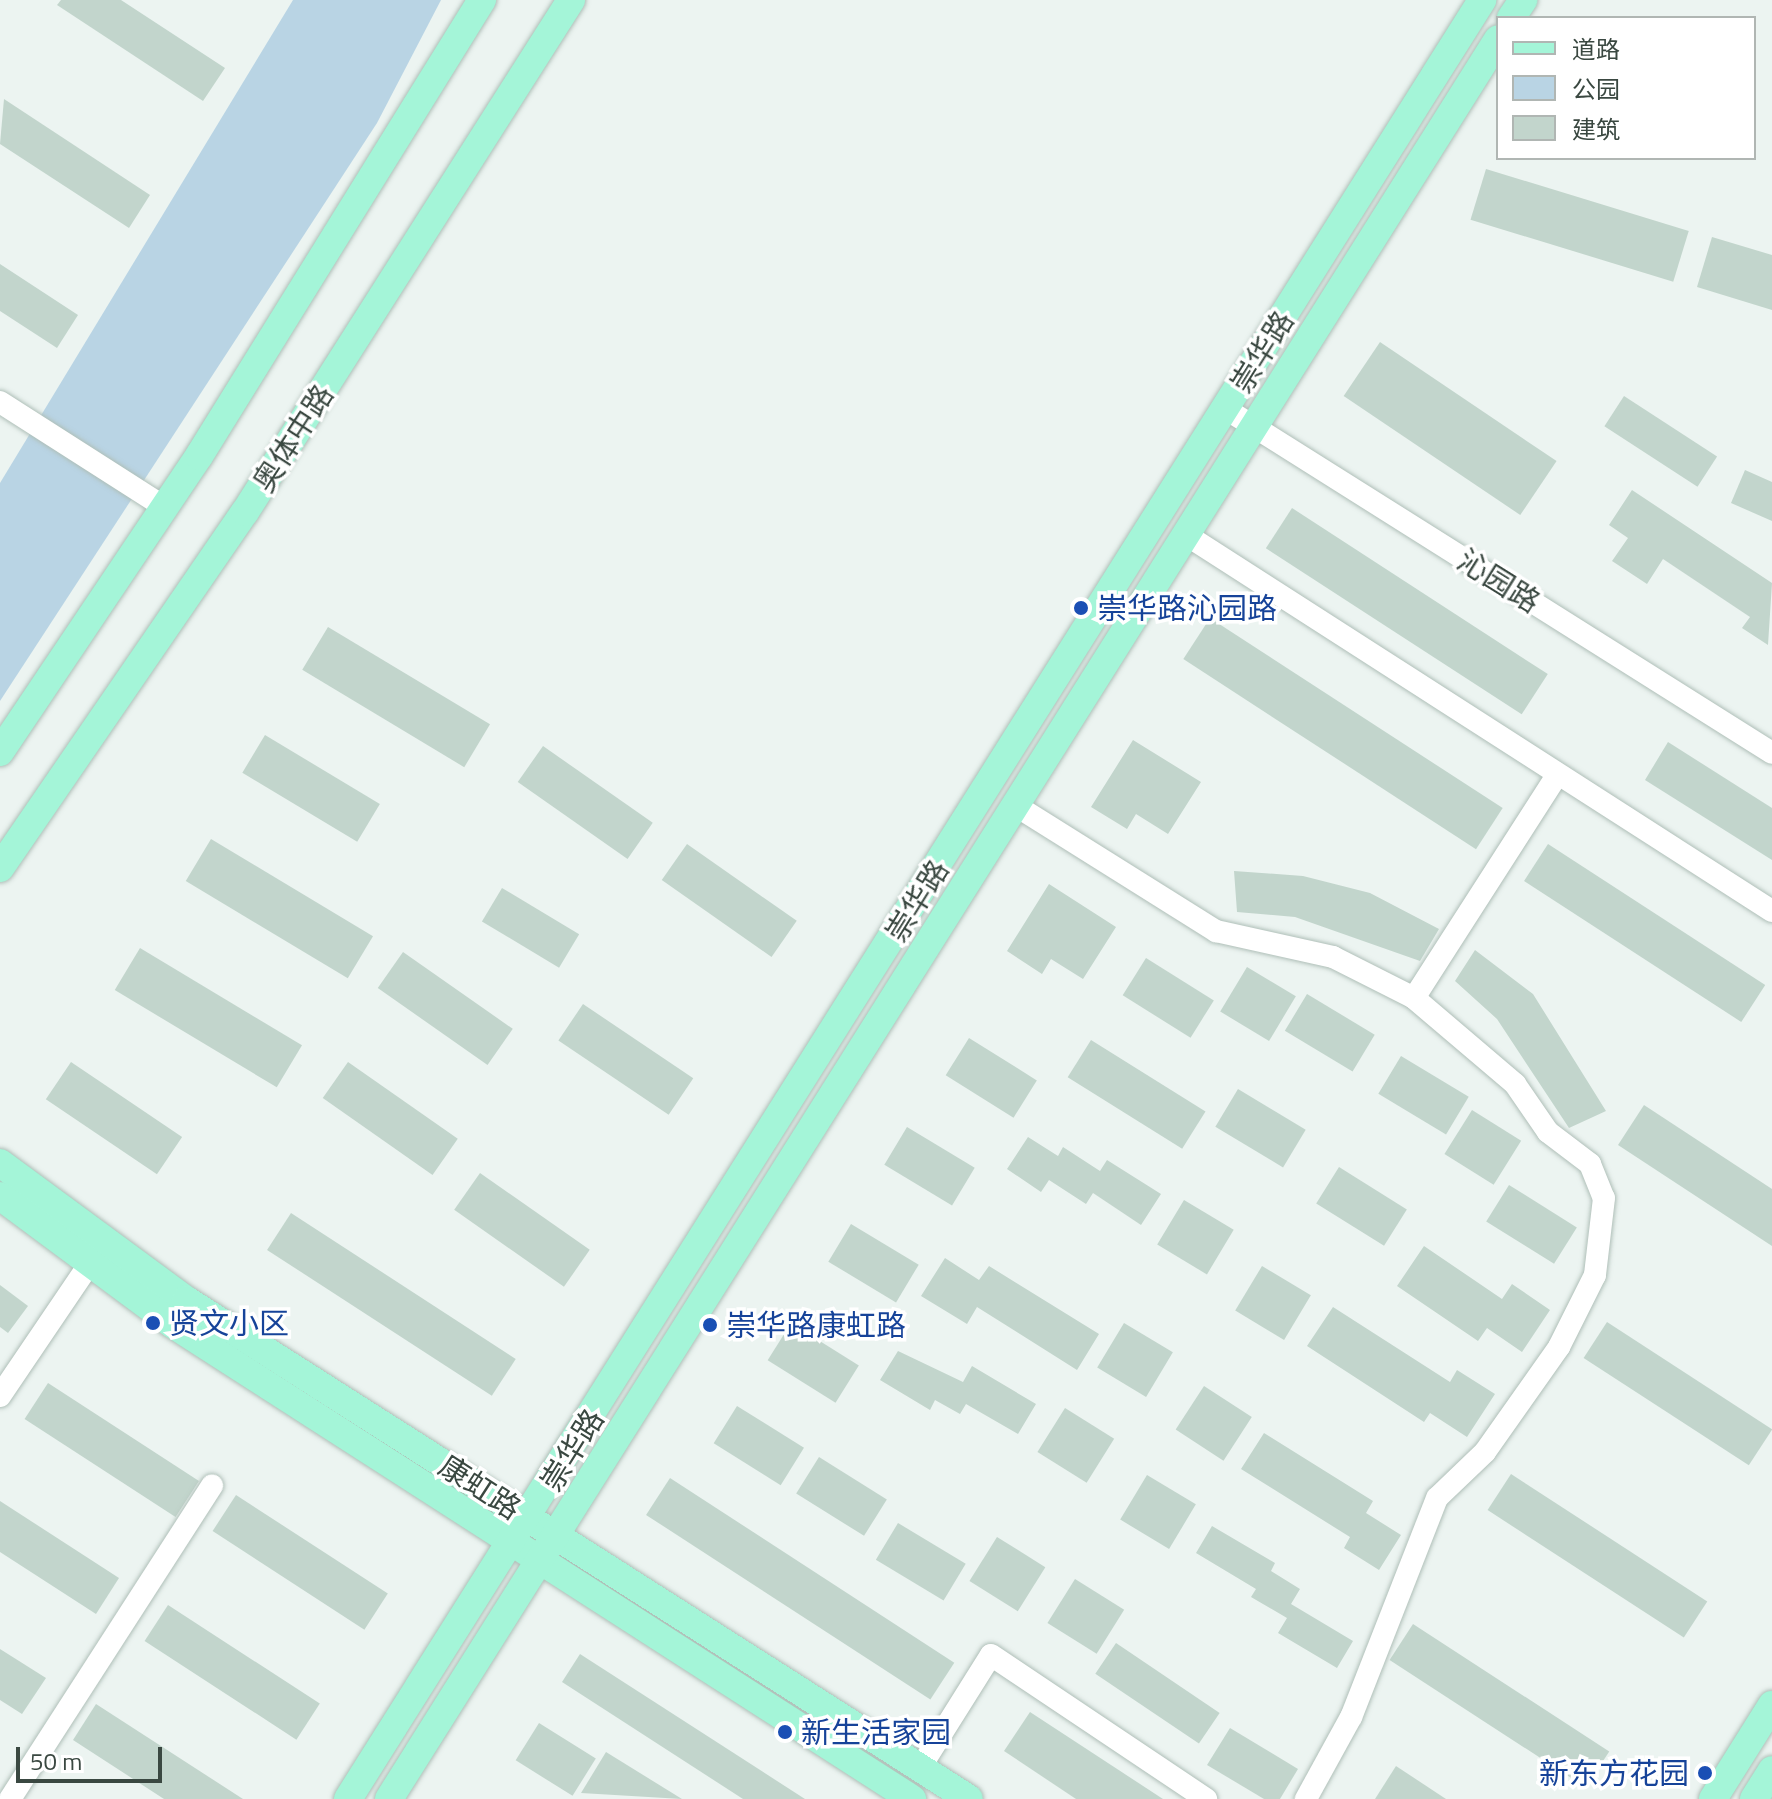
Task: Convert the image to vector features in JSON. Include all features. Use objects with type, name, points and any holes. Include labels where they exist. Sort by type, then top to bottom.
[{"type":"main road","points":[[0,752],[164,507],[482,0]]},
{"type":"main road","name":"奥体中路","points":[[0,868],[254,499],[571,0]]},
{"type":"main road","name":"崇华路","points":[[348,1799],[522,1530],[1482,0]]},
{"type":"main road","name":"崇华路","points":[[389,1799],[551,1549],[1496,42]]},
{"type":"main road","name":"康虹路","points":[[0,1163],[186,1300],[911,1799]]},
{"type":"main road","name":"康虹路","points":[[0,1196],[171,1323],[522,1530]]},
{"type":"main road","name":"康虹路","points":[[551,1549],[969,1799]]},
{"type":"main road","points":[[1713,1799],[1772,1705]]},
{"type":"main road","points":[[1754,1799],[1772,1770]]},
{"type":"street","points":[[0,402],[164,507]]},
{"type":"street","name":"沁园路","points":[[1226,409],[1772,753]]},
{"type":"street","points":[[1188,536],[1772,911]]},
{"type":"street","points":[[1414,998],[1558,774]]},
{"type":"street","points":[[1018,807],[1216,931],[1333,957],[1414,998],[1515,1084],[1548,1132],[1590,1164],[1604,1198],[1595,1275],[1542,1371],[1485,1452],[1437,1498],[1351,1717],[1306,1799]]},
{"type":"street","points":[[0,1396],[90,1263]]},
{"type":"street","points":[[10,1799],[212,1485]]},
{"type":"street","points":[[920,1768],[991,1655],[1206,1799]]},
{"type":"green space","points":[[293,0],[441,0],[377,123],[0,701],[0,483]]},
{"type":"building","points":[[61,0],[121,0],[225,68],[203,101],[57,5]]},
{"type":"building","points":[[4,99],[150,195],[129,228],[0,144]]},
{"type":"building","points":[[1486,169],[1689,231],[1673,282],[1471,220]]},
{"type":"building","points":[[1712,237],[1772,255],[1772,310],[1697,287]]},
{"type":"building","points":[[0,264],[78,315],[57,348],[0,311]]},
{"type":"building","points":[[1380,342],[1557,461],[1520,515],[1344,396]]},
{"type":"building","points":[[1624,396],[1717,456],[1697,487],[1604,426]]},
{"type":"building","points":[[1745,470],[1772,482],[1772,521],[1731,503]]},
{"type":"building","points":[[1632,490],[1772,583],[1768,645],[1742,628],[1750,617],[1663,559],[1647,584],[1612,561],[1628,538],[1609,525]]},
{"type":"building","points":[[1292,508],[1548,674],[1522,714],[1266,548]]},
{"type":"building","points":[[1210,618],[1503,808],[1476,849],[1183,659]]},
{"type":"building","points":[[328,627],[490,724],[464,767],[302,670]]},
{"type":"building","points":[[265,735],[380,804],[357,842],[242,773]]},
{"type":"building","points":[[1133,740],[1201,782],[1168,834],[1136,814],[1127,829],[1091,807]]},
{"type":"building","points":[[1668,742],[1772,808],[1772,860],[1645,780]]},
{"type":"building","points":[[543,746],[653,823],[628,859],[518,782]]},
{"type":"building","points":[[211,839],[373,936],[348,978],[186,881]]},
{"type":"building","points":[[687,844],[797,921],[772,957],[662,880]]},
{"type":"building","points":[[1548,844],[1765,985],[1741,1022],[1524,881]]},
{"type":"building","points":[[1234,871],[1303,876],[1370,893],[1439,929],[1420,961],[1295,917],[1237,912]]},
{"type":"building","points":[[1049,884],[1116,927],[1083,979],[1051,959],[1042,974],[1007,951]]},
{"type":"building","points":[[502,888],[579,934],[559,968],[482,921]]},
{"type":"building","points":[[140,948],[302,1045],[277,1087],[115,990]]},
{"type":"building","points":[[1475,950],[1533,994],[1606,1111],[1569,1128],[1497,1019],[1455,981]]},
{"type":"building","points":[[403,952],[513,1029],[488,1065],[378,988]]},
{"type":"building","points":[[1146,958],[1214,1000],[1191,1038],[1123,995]]},
{"type":"building","points":[[1247,967],[1296,996],[1269,1041],[1220,1012]]},
{"type":"building","points":[[1307,994],[1375,1035],[1353,1072],[1285,1031]]},
{"type":"building","points":[[583,1004],[693,1078],[669,1115],[558,1040]]},
{"type":"building","points":[[969,1038],[1037,1080],[1014,1118],[946,1075]]},
{"type":"building","points":[[1091,1040],[1205,1112],[1182,1149],[1068,1077]]},
{"type":"building","points":[[1401,1056],[1469,1097],[1446,1134],[1378,1094]]},
{"type":"building","points":[[71,1062],[182,1137],[157,1174],[46,1099]]},
{"type":"building","points":[[348,1062],[458,1139],[433,1175],[323,1098]]},
{"type":"building","points":[[1238,1089],[1306,1130],[1283,1167],[1215,1127]]},
{"type":"building","points":[[1644,1105],[1772,1189],[1772,1246],[1618,1145]]},
{"type":"building","points":[[1472,1110],[1521,1141],[1494,1185],[1444,1154]]},
{"type":"building","points":[[907,1127],[975,1168],[952,1205],[884,1165]]},
{"type":"building","points":[[1028,1137],[1058,1156],[1063,1147],[1100,1171],[1107,1160],[1161,1194],[1141,1225],[1093,1193],[1086,1204],[1049,1180],[1041,1192],[1007,1169]]},
{"type":"building","points":[[1339,1167],[1407,1209],[1384,1246],[1316,1203]]},
{"type":"building","points":[[480,1173],[590,1250],[564,1287],[454,1210]]},
{"type":"building","points":[[1509,1185],[1577,1227],[1554,1264],[1486,1221]]},
{"type":"building","points":[[1184,1200],[1234,1230],[1207,1274],[1157,1245]]},
{"type":"building","points":[[291,1213],[516,1359],[492,1396],[267,1250]]},
{"type":"building","points":[[851,1224],[919,1265],[896,1302],[828,1262]]},
{"type":"building","points":[[1424,1246],[1502,1299],[1512,1284],[1550,1310],[1522,1352],[1487,1328],[1478,1341],[1397,1286]]},
{"type":"building","points":[[945,1258],[979,1280],[989,1266],[1099,1334],[1077,1370],[977,1307],[967,1324],[921,1296]]},
{"type":"building","points":[[1262,1266],[1311,1295],[1284,1340],[1235,1311]]},
{"type":"building","points":[[0,1285],[28,1306],[8,1333],[0,1327]]},
{"type":"building","points":[[1333,1307],[1450,1382],[1457,1370],[1495,1394],[1467,1437],[1430,1413],[1424,1422],[1307,1346]]},
{"type":"building","points":[[1607,1322],[1772,1429],[1749,1465],[1584,1358]]},
{"type":"building","points":[[791,1323],[859,1365],[836,1403],[768,1360]]},
{"type":"building","points":[[1124,1323],[1173,1352],[1146,1397],[1097,1368]]},
{"type":"building","points":[[898,1351],[963,1382],[972,1366],[1036,1404],[1018,1434],[966,1404],[960,1414],[935,1400],[930,1410],[880,1380]]},
{"type":"building","points":[[48,1383],[199,1481],[176,1517],[25,1419]]},
{"type":"building","points":[[1204,1386],[1252,1417],[1223,1461],[1176,1430]]},
{"type":"building","points":[[737,1406],[804,1448],[781,1485],[714,1443]]},
{"type":"building","points":[[1065,1408],[1114,1439],[1087,1483],[1037,1452]]},
{"type":"building","points":[[1264,1433],[1373,1501],[1366,1513],[1401,1535],[1379,1570],[1344,1548],[1350,1537],[1241,1469]]},
{"type":"building","points":[[819,1457],[887,1499],[864,1536],[796,1493]]},
{"type":"building","points":[[1511,1474],[1707,1601],[1684,1638],[1488,1510]]},
{"type":"building","points":[[1147,1475],[1196,1504],[1169,1549],[1120,1520]]},
{"type":"building","points":[[670,1478],[954,1663],[930,1700],[646,1515]]},
{"type":"building","points":[[236,1495],[388,1594],[364,1630],[213,1531]]},
{"type":"building","points":[[0,1501],[119,1578],[96,1614],[0,1552]]},
{"type":"building","points":[[898,1523],[966,1564],[944,1601],[876,1560]]},
{"type":"building","points":[[1212,1526],[1275,1563],[1271,1571],[1300,1589],[1291,1604],[1353,1641],[1337,1668],[1278,1633],[1287,1618],[1251,1597],[1256,1589],[1196,1553]]},
{"type":"building","points":[[997,1537],[1045,1567],[1018,1611],[969,1581]]},
{"type":"building","points":[[1075,1579],[1124,1610],[1097,1654],[1047,1623]]},
{"type":"building","points":[[168,1605],[320,1704],[296,1740],[145,1641]]},
{"type":"building","points":[[1413,1624],[1609,1751],[1586,1788],[1390,1660]]},
{"type":"building","points":[[1116,1643],[1220,1713],[1199,1744],[1095,1674]]},
{"type":"building","points":[[0,1649],[46,1678],[22,1714],[0,1700]]},
{"type":"building","points":[[580,1654],[805,1799],[743,1799],[562,1682]]},
{"type":"building","points":[[96,1704],[243,1799],[164,1799],[73,1740]]},
{"type":"building","points":[[1030,1712],[1163,1799],[1076,1799],[1004,1751]]},
{"type":"building","points":[[539,1723],[596,1759],[573,1796],[516,1760]]},
{"type":"building","points":[[1230,1728],[1298,1769],[1280,1799],[1264,1799],[1207,1765]]},
{"type":"building","points":[[606,1752],[682,1799],[581,1793]]},
{"type":"building","points":[[1396,1766],[1446,1799],[1375,1799]]},
{"type":"place","name":"崇华路沁园路","points":[[1081,608]]},
{"type":"place","name":"贤文小区","points":[[153,1323]]},
{"type":"place","name":"崇华路康虹路","points":[[710,1325]]},
{"type":"place","name":"新生活家园","points":[[785,1732]]},
{"type":"place","name":"新东方花园","points":[[1705,1773]]}]
